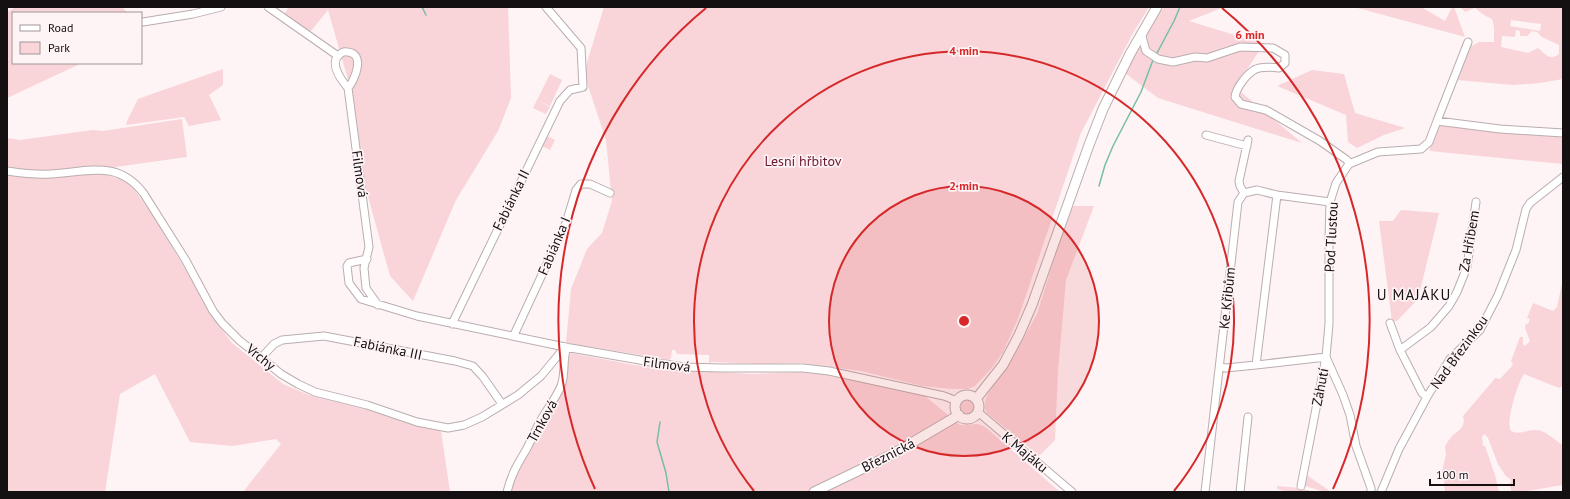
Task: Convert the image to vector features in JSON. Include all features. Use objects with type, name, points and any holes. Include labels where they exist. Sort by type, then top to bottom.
[{"type":"main road","points":[[976,399],[1003,365],[1019,335],[1032,305],[1094,130],[1141,33],[1157,7]]},
{"type":"main road","points":[[959,415],[956,409],[957,401],[965,396],[972,396],[976,399],[979,404],[978,412]]},
{"type":"main road","name":"Březnická","points":[[814,492],[891,454],[959,415],[963,418],[969,419],[978,412]]},
{"type":"street","points":[[143,22],[193,14],[221,7]]},
{"type":"street","points":[[268,7],[338,56],[343,52],[352,53],[357,61],[358,69],[356,76],[348,88]]},
{"type":"street","name":"Fabiánka II","points":[[452,324],[560,101],[570,90],[583,87],[581,48],[546,7]]},
{"type":"street","points":[[1141,33],[1146,51],[1158,59],[1173,62],[1195,57],[1207,58],[1240,47],[1273,48],[1285,55],[1285,63],[1279,68],[1269,67],[1254,70],[1236,91],[1235,97],[1241,104],[1266,110],[1320,141],[1347,160],[1349,164],[1378,152],[1421,150],[1429,142],[1468,42]]},
{"type":"street","name":"Filmová","points":[[338,56],[336,59],[336,70],[348,88],[369,247],[364,268],[366,288],[378,305]]},
{"type":"street","points":[[1437,121],[1500,129],[1563,133]]},
{"type":"street","points":[[1206,135],[1248,143],[1239,181],[1244,193],[1257,190],[1278,195],[1330,202]]},
{"type":"street","name":"Pod Tlustou","points":[[1349,164],[1336,183],[1330,202],[1329,324],[1326,357],[1350,414],[1356,446],[1371,488],[1371,492]]},
{"type":"street","name":"Vrchy","points":[[7,171],[49,174],[104,170],[122,174],[129,178],[144,194],[185,259],[213,311],[239,340],[261,358],[292,381],[315,392],[367,405],[417,422],[448,428],[464,425],[482,418],[518,395],[540,376],[566,347]]},
{"type":"street","name":"Nad Březinkou","points":[[1382,492],[1399,450],[1427,397],[1450,359],[1480,330],[1498,295],[1516,250],[1526,209],[1530,202],[1563,178]]},
{"type":"street","name":"Fabiánka I","points":[[514,335],[566,223],[576,190],[581,184],[590,184],[610,193]]},
{"type":"street","name":"Ke Křibům","points":[[1205,492],[1238,202],[1244,193]]},
{"type":"street","points":[[1256,365],[1278,195]]},
{"type":"street","name":"Za Hřibem","points":[[1400,350],[1436,323],[1449,306],[1457,292],[1467,267],[1476,202]]},
{"type":"street","name":"Filmová","points":[[367,259],[349,263],[347,266],[349,283],[361,299],[378,305],[452,324],[640,361],[685,367],[803,368],[829,371],[944,396],[957,401]]},
{"type":"street","points":[[1390,323],[1400,350],[1422,393],[1427,397]]},
{"type":"street","name":"Fabiánka III","points":[[261,358],[274,344],[282,340],[324,336],[344,339],[455,361],[473,366],[483,377],[502,404]]},
{"type":"street","name":"Trnková","points":[[507,492],[510,477],[516,465],[561,386],[564,374],[564,356],[566,347]]},
{"type":"street","name":"Záhutí","points":[[1220,367],[1226,368],[1326,357],[1301,486]]},
{"type":"street","name":"K Majáku","points":[[978,412],[1072,492]]},
{"type":"street","points":[[1240,492],[1248,417]]},
{"type":"green space","points":[[16,7],[124,7],[123,8],[127,12],[12,12],[12,64],[80,64],[7,98],[7,12]]},
{"type":"green space","points":[[289,7],[508,7],[511,98],[498,131],[456,200],[413,301],[390,276],[366,189],[353,97],[328,10],[306,37],[280,20]]},
{"type":"green space","name":"Lesní hřbitov","points":[[604,7],[1149,7],[1133,33],[1081,133],[1018,319],[1003,352],[992,368],[975,386],[968,389],[952,389],[922,386],[861,371],[800,363],[709,363],[709,355],[677,354],[675,350],[672,350],[671,358],[668,361],[660,358],[566,343],[571,289],[587,249],[602,233],[612,201],[606,140],[588,86],[585,69]]},
{"type":"green space","points":[[1164,7],[1224,7],[1189,21],[1264,44],[1235,87],[1302,143],[1158,98],[1125,73],[1147,31]]},
{"type":"green space","points":[[1354,7],[1421,7],[1445,21],[1452,7],[1454,7],[1465,37]]},
{"type":"green space","points":[[1460,7],[1563,7],[1563,79],[1540,83],[1513,85],[1457,80],[1468,48],[1479,42],[1494,42],[1494,27],[1492,19],[1475,8],[1465,12]],"holes":[[[1511,20],[1541,24],[1540,31],[1510,26]],[[1516,30],[1520,31],[1520,36],[1527,36],[1532,31],[1537,32],[1542,37],[1559,45],[1559,54],[1550,57],[1538,48],[1528,53],[1501,47],[1502,36],[1515,37]]]},
{"type":"green space","points":[[223,69],[223,85],[209,95],[221,120],[189,126],[184,117],[126,125],[138,99]]},
{"type":"green space","points":[[1312,70],[1344,74],[1355,113],[1405,128],[1384,135],[1357,148],[1348,142],[1346,115],[1277,86]]},
{"type":"green space","points":[[550,74],[562,80],[550,106],[537,100]]},
{"type":"green space","points":[[537,100],[550,107],[546,114],[533,108]]},
{"type":"green space","points":[[182,119],[187,157],[108,168],[106,175],[129,182],[154,217],[218,324],[232,343],[283,384],[309,395],[374,411],[441,431],[450,492],[243,492],[281,444],[276,439],[232,446],[190,442],[155,374],[120,394],[105,492],[7,492],[7,138],[20,140],[93,130],[103,131]]},
{"type":"green space","points":[[1441,124],[1563,136],[1563,164],[1430,151],[1430,142]]},
{"type":"green space","points":[[547,136],[555,140],[550,150],[542,146]]},
{"type":"green space","points":[[1074,206],[1094,206],[1066,280],[1058,371],[1055,440],[1039,456],[987,413],[985,404],[988,394],[1022,341],[1037,314],[1070,208]]},
{"type":"green space","points":[[1401,210],[1439,213],[1418,299],[1397,321],[1392,321],[1379,221],[1393,221]]},
{"type":"green space","points":[[1563,279],[1563,386],[1559,388],[1524,374],[1521,378],[1513,402],[1510,427],[1511,431],[1518,433],[1540,430],[1563,445],[1563,485],[1512,492],[1510,486],[1511,480],[1505,475],[1498,464],[1485,434],[1482,436],[1483,446],[1485,446],[1499,492],[1445,492],[1442,472],[1446,454],[1445,446],[1452,436],[1462,427],[1464,422],[1463,416],[1495,378],[1500,379],[1513,365],[1511,361],[1520,337],[1523,337],[1523,344],[1525,346],[1530,341],[1525,328],[1530,319],[1527,318],[1533,303],[1553,311],[1557,307]]},
{"type":"green space","points":[[571,353],[634,365],[698,371],[752,374],[801,372],[835,375],[925,396],[960,425],[978,424],[985,427],[1060,492],[510,492],[513,479]]},
{"type":"green space","points":[[968,399],[974,401],[976,407],[974,413],[968,415],[962,413],[960,407],[962,401]]},
{"type":"green space","points":[[1305,474],[1330,492],[1325,492],[1302,485]]},
{"type":"green space","points":[[1277,486],[1300,488],[1313,492],[1288,492],[1277,489]]},
{"type":"waterway","points":[[422,7],[426,15]]},
{"type":"waterway","points":[[1156,55],[1180,7]]},
{"type":"waterway","points":[[1099,186],[1105,165],[1113,146],[1141,92],[1153,60]]},
{"type":"waterway","points":[[660,422],[657,442],[666,473],[669,492]]},
{"type":"district","name":"U MAJÁKU","points":[[1414,295]]}]
